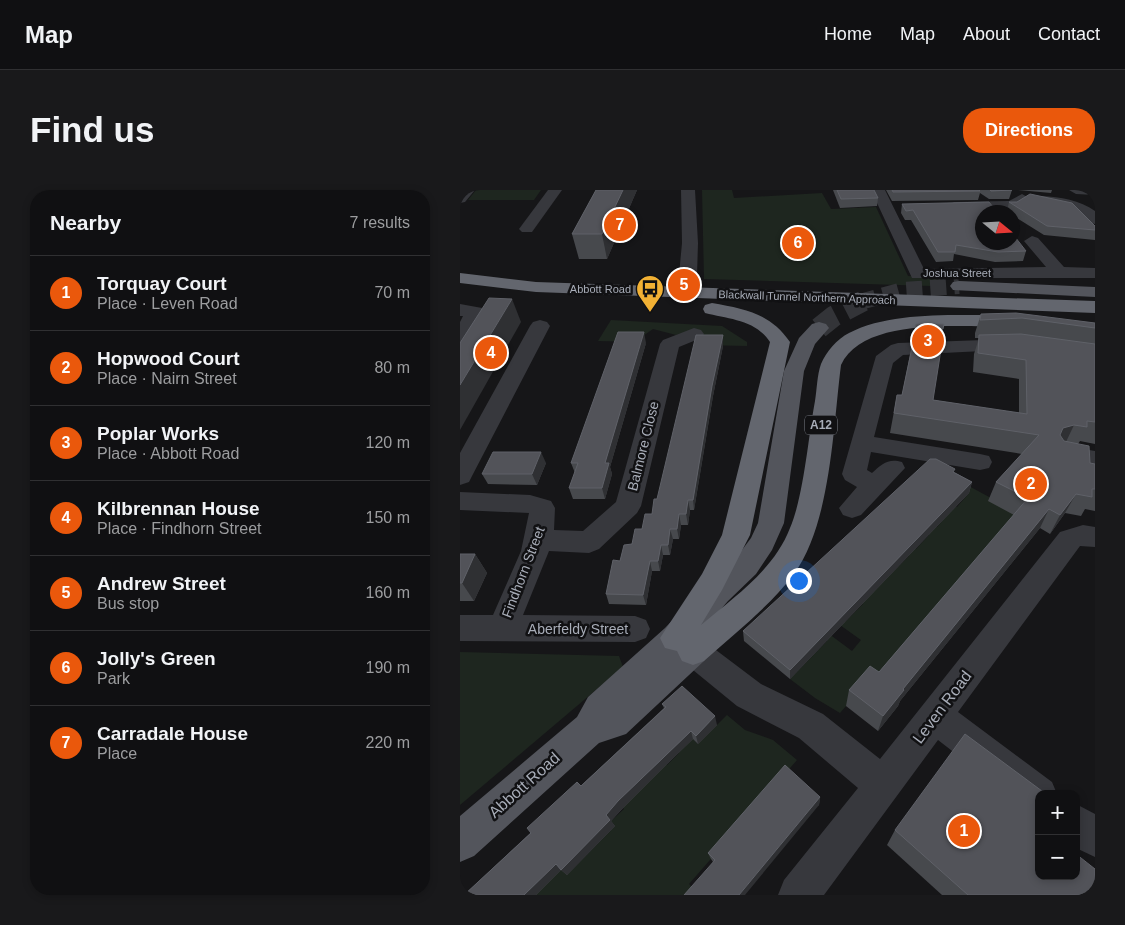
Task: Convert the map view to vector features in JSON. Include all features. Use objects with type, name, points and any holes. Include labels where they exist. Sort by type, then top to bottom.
[{"type":"highway","name":"Blackwall Tunnel Northern Approach","points":[[460,278],[536,287],[1095,308]]},
{"type":"highway","name":"Blackwall Tunnel Northern Approach","points":[[460,294],[517,301],[1095,322]]},
{"type":"highway","name":"A12","points":[[685,644],[712,582],[736,535],[744,507],[780,342],[771,329],[764,324],[742,315],[712,308]]},
{"type":"highway","name":"A12","points":[[685,644],[767,586],[785,564],[804,528],[811,497],[831,365],[841,348],[856,337],[874,330],[899,326],[1027,320]]},
{"type":"main road","points":[[959,286],[1095,292]]},
{"type":"main road","name":"Abbott Road","points":[[460,842],[590,729],[614,722],[685,644],[718,592],[746,566],[762,543],[771,523],[794,371],[806,342],[819,328]]},
{"type":"street","points":[[460,199],[468,190]]},
{"type":"street","points":[[527,229],[555,190]]},
{"type":"street","points":[[688,190],[690,244],[688,275]]},
{"type":"street","name":"Joshua Street","points":[[878,190],[918,274],[1059,272],[1095,274]]},
{"type":"street","points":[[1002,190],[1022,198],[1058,196],[1095,220]]},
{"type":"street","points":[[1076,190],[1095,191]]},
{"type":"street","points":[[942,206],[1013,205],[1022,198]]},
{"type":"street","points":[[887,207],[906,207]]},
{"type":"street","points":[[1032,241],[1059,272]]},
{"type":"street","points":[[460,339],[468,311]]},
{"type":"street","points":[[460,476],[540,326]]},
{"type":"street","name":"Balmore Close","points":[[539,540],[589,542],[628,506],[661,340],[694,334]]},
{"type":"street","points":[[874,486],[854,474],[883,360],[889,354],[898,349],[958,346],[1015,345],[1033,348]]},
{"type":"street","points":[[861,442],[980,462]]},
{"type":"street","points":[[1065,454],[1095,458]]},
{"type":"street","points":[[852,508],[894,468]]},
{"type":"street","name":"Findhorn Street","points":[[460,501],[530,504],[542,508],[543,517],[539,540],[502,628]]},
{"type":"street","name":"Leven Road","points":[[799,895],[935,716],[1083,538]]},
{"type":"street","name":"Aberfeldy Street","points":[[460,628],[635,629]]},
{"type":"street","points":[[685,644],[749,695],[811,726],[883,785]]},
{"type":"street","points":[[935,716],[1035,792]]},
{"type":"street","points":[[1080,826],[1095,838]]},
{"type":"shaded area","points":[[476,190],[541,190],[534,200],[468,200]]},
{"type":"shaded area","points":[[702,190],[732,190],[734,198],[822,193],[831,209],[876,207],[908,276],[949,277],[931,286],[704,279]]},
{"type":"shaded area","points":[[611,320],[722,326],[747,342],[747,346],[702,345],[704,339],[697,329],[676,335],[653,329],[640,338],[639,342],[598,341]]},
{"type":"shaded area","points":[[954,478],[991,498],[1019,517],[917,638],[866,683],[840,713],[815,698],[790,679],[827,641],[804,624],[809,619],[852,651],[861,640],[819,610],[823,606],[845,622],[863,604],[841,589],[870,595],[909,556],[888,543],[894,536],[916,549],[929,535],[908,522],[915,515],[937,527],[948,514],[935,495],[957,507],[969,493],[949,482]]},
{"type":"shaded area","points":[[460,652],[619,656],[623,667],[460,805]]},
{"type":"shaded area","points":[[727,715],[745,730],[773,740],[797,760],[689,884],[696,891],[692,895],[530,895],[562,869],[568,874],[615,826],[611,821],[624,809],[621,805],[651,780],[664,762],[667,765],[679,753],[676,750],[690,736],[698,744]]},
{"type":"building","points":[[596,190],[623,190],[602,234],[572,234]]},
{"type":"building","points":[[837,190],[874,190],[878,198],[841,199]]},
{"type":"building","points":[[892,190],[979,190],[980,191],[893,192]]},
{"type":"building","points":[[1030,194],[1072,203],[1095,226],[1095,230],[1047,226],[1020,209],[1020,205],[1014,205],[1009,202],[1017,202]]},
{"type":"building","points":[[989,202],[991,205],[975,205],[975,248],[956,245],[955,252],[938,252],[913,210],[906,211],[902,204]]},
{"type":"building","points":[[1020,243],[1026,251],[998,252],[986,250],[1020,250]]},
{"type":"building","points":[[489,298],[512,299],[460,385],[460,343]]},
{"type":"building","points":[[1016,313],[1095,323],[1095,328],[1022,318],[980,320],[981,314]]},
{"type":"building","points":[[916,324],[944,324],[943,329],[915,330]]},
{"type":"building","points":[[618,332],[644,332],[605,463],[609,463],[602,488],[569,488],[578,463],[571,463]]},
{"type":"building","points":[[1021,334],[1095,344],[1095,422],[1087,421],[1087,427],[1074,425],[1063,428],[1060,435],[1064,441],[1089,446],[1090,463],[1095,464],[1095,489],[1092,489],[1092,497],[1076,494],[1060,515],[1049,509],[883,716],[849,690],[870,666],[879,672],[1028,498],[996,482],[1039,435],[894,413],[897,395],[902,395],[914,338],[943,337],[933,400],[1027,414],[1026,360],[978,353],[979,335]]},
{"type":"building","points":[[696,335],[723,335],[712,386],[693,500],[688,500],[686,514],[679,514],[677,529],[670,529],[668,545],[661,545],[658,561],[650,561],[643,595],[606,594],[613,560],[620,561],[624,545],[632,544],[635,529],[642,529],[645,514],[652,514],[654,499],[657,499]]},
{"type":"building","points":[[493,452],[541,452],[532,474],[482,474]]},
{"type":"building","points":[[930,459],[936,459],[955,469],[953,472],[972,482],[790,670],[743,631]]},
{"type":"building","points":[[460,554],[475,554],[462,583],[460,583]]},
{"type":"building","points":[[682,686],[715,716],[696,736],[691,731],[618,801],[606,815],[610,820],[561,870],[556,864],[524,895],[464,895],[531,833],[527,828],[577,782],[581,786],[666,707],[662,704]]},
{"type":"building","points":[[965,734],[1041,790],[1035,790],[1035,880],[1080,880],[1080,857],[1095,869],[1095,895],[968,895],[895,830]]},
{"type":"building","points":[[785,765],[820,797],[739,895],[684,895],[715,860],[708,853]]},
{"type":"tunnel","points":[[862,301],[903,290],[959,286]]},
{"type":"tunnel","points":[[819,328],[834,316],[862,301]]},
{"type":"place","name":"Carradale House","points":[[620,225]]},
{"type":"place","name":"Jolly's Green","points":[[798,243]]},
{"type":"place","name":"Andrew Street","points":[[684,285]]},
{"type":"place","name":"Abbott Road","points":[[650,313]]},
{"type":"place","name":"Poplar Works","points":[[928,341]]},
{"type":"place","name":"Kilbrennan House","points":[[491,353]]},
{"type":"place","name":"Hopwood Court","points":[[1031,484]]},
{"type":"place","name":"Torquay Court","points":[[964,831]]}]
